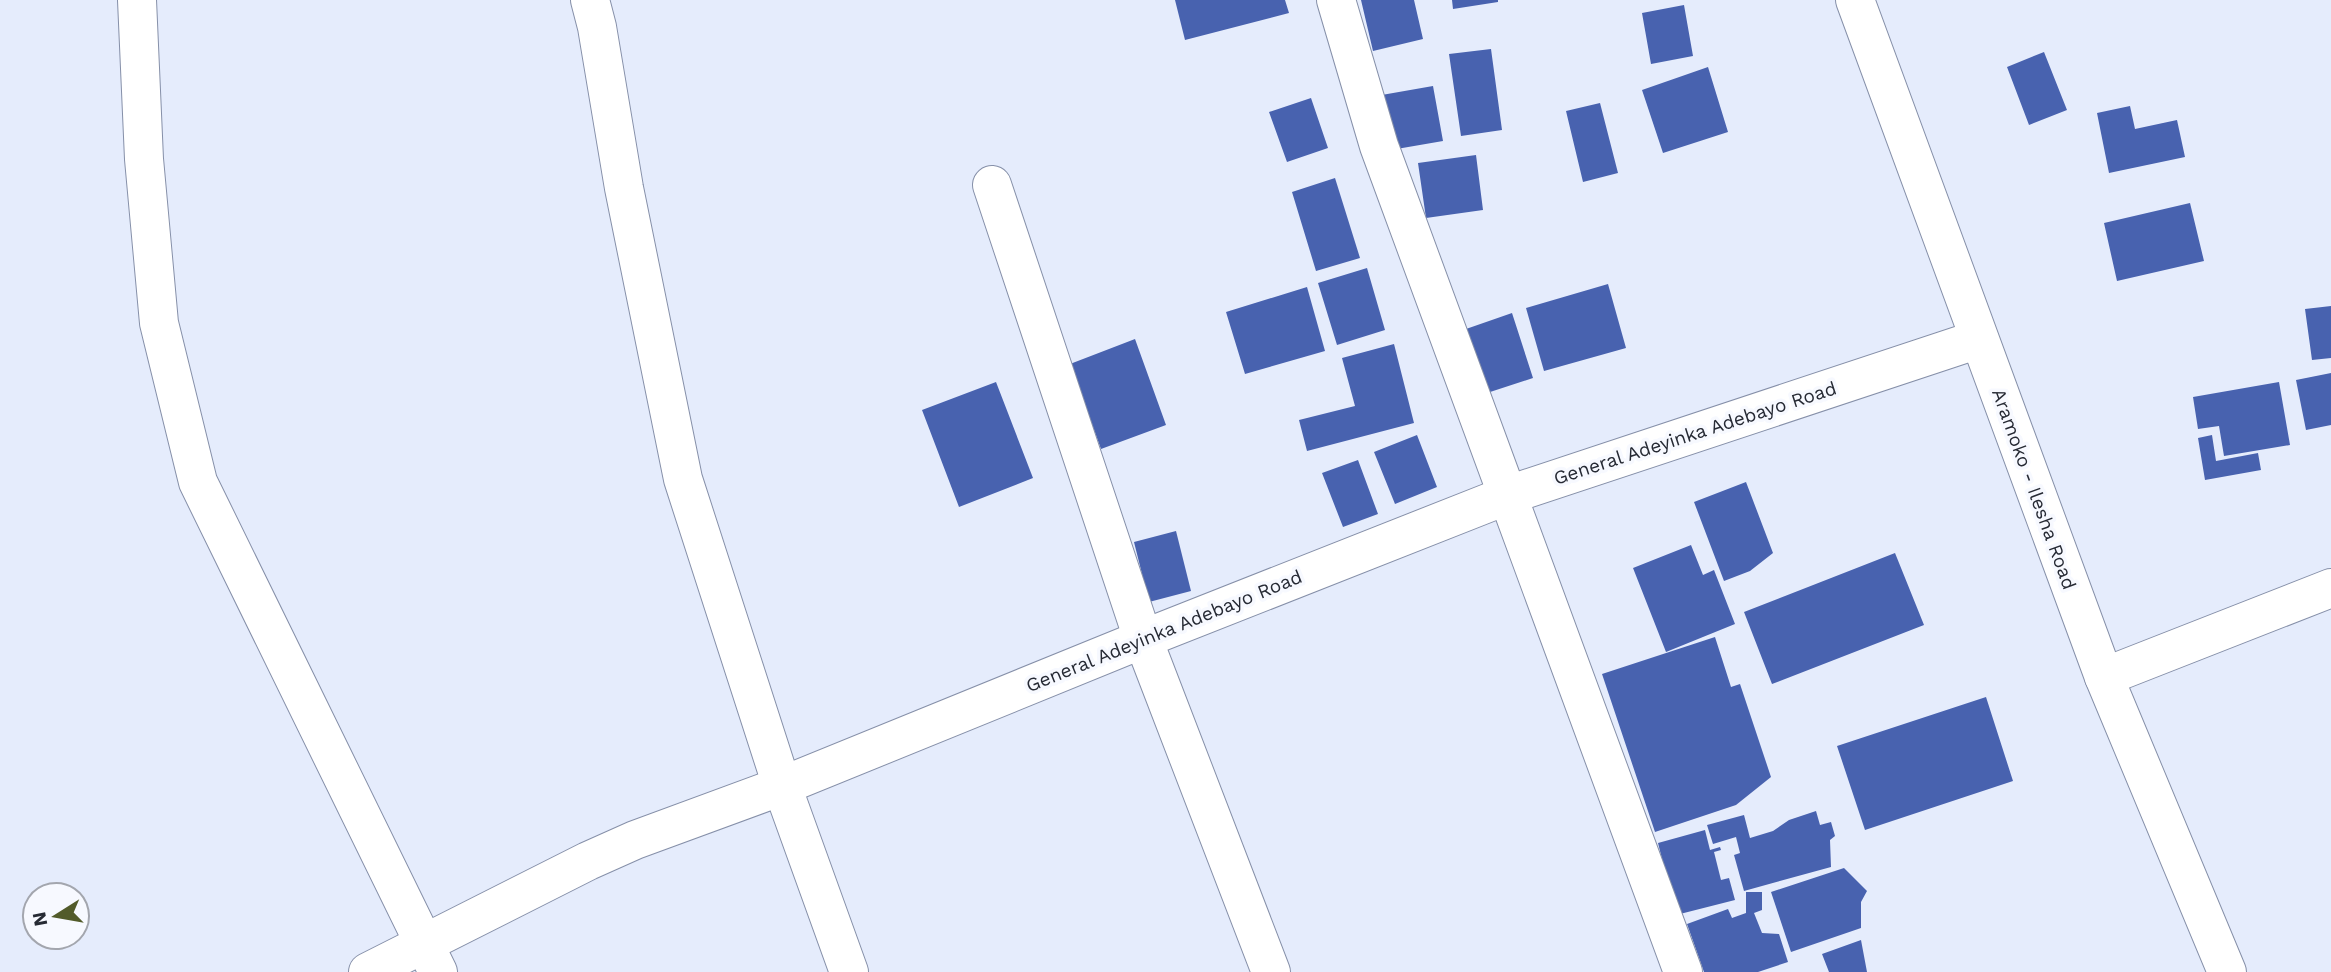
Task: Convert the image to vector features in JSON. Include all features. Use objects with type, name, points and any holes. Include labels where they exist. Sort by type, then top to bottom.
[{"type":"street","points":[[137,0],[144,159],[159,323],[198,482],[432,958]]},
{"type":"street","points":[[590,0],[624,188],[683,478],[782,786],[849,972]]},
{"type":"street","points":[[1336,0],[1379,146],[1683,972]]},
{"type":"street","name":"Aramoko - Ilesha Road","points":[[1854,0],[2104,677],[2227,972]]},
{"type":"street","points":[[992,185],[1143,639],[1271,972]]},
{"type":"street","name":"General Adeyinka Adebayo Road","points":[[368,972],[432,958],[587,861],[635,840],[782,786],[1143,639],[1508,495],[1979,339]]},
{"type":"street","points":[[2104,677],[2331,588]]},
{"type":"building","points":[[1175,0],[1285,0],[1289,13],[1185,40]]},
{"type":"building","points":[[1361,0],[1414,0],[1423,39],[1373,51]]},
{"type":"building","points":[[1452,0],[1498,0],[1498,2],[1453,9]]},
{"type":"building","points":[[1684,5],[1693,56],[1651,64],[1642,13]]},
{"type":"building","points":[[1491,49],[1502,130],[1461,136],[1449,54]]},
{"type":"building","points":[[2044,52],[2067,110],[2029,125],[2007,67]]},
{"type":"building","points":[[1708,67],[1728,132],[1663,153],[1642,90]]},
{"type":"building","points":[[1433,86],[1443,141],[1385,151],[1376,96]]},
{"type":"building","points":[[1311,98],[1328,148],[1287,162],[1269,112]]},
{"type":"building","points":[[1600,103],[1618,173],[1583,182],[1566,111]]},
{"type":"building","points":[[2130,106],[2135,129],[2177,120],[2185,157],[2109,173],[2097,113]]},
{"type":"building","points":[[1476,155],[1483,210],[1426,218],[1418,163]]},
{"type":"building","points":[[1335,178],[1360,258],[1316,271],[1292,192]]},
{"type":"building","points":[[2190,203],[2204,261],[2117,281],[2104,223]]},
{"type":"building","points":[[1367,268],[1385,330],[1337,345],[1318,283]]},
{"type":"building","points":[[1608,284],[1626,348],[1544,371],[1526,308]]},
{"type":"building","points":[[1307,287],[1325,351],[1245,374],[1226,312]]},
{"type":"building","points":[[2331,306],[2331,358],[2312,360],[2305,309]]},
{"type":"building","points":[[1512,313],[1533,378],[1487,393],[1466,329]]},
{"type":"building","points":[[1135,339],[1166,425],[1101,449],[1070,364]]},
{"type":"building","points":[[1394,344],[1414,423],[1307,451],[1299,420],[1355,406],[1342,358]]},
{"type":"building","points":[[2331,373],[2331,425],[2306,430],[2296,380]]},
{"type":"building","points":[[996,382],[1033,478],[959,507],[922,410]]},
{"type":"building","points":[[2279,382],[2290,445],[2224,456],[2219,426],[2198,429],[2193,397]]},
{"type":"building","points":[[1417,435],[1437,487],[1395,504],[1374,452]]},
{"type":"building","points":[[2212,435],[2216,461],[2258,453],[2261,470],[2205,480],[2198,438]]},
{"type":"building","points":[[1358,460],[1378,514],[1343,527],[1322,473]]},
{"type":"building","points":[[1746,482],[1773,553],[1750,571],[1724,581],[1694,502]]},
{"type":"building","points":[[1176,531],[1191,591],[1149,602],[1134,542]]},
{"type":"building","points":[[1691,545],[1703,575],[1714,570],[1735,624],[1666,652],[1633,568]]},
{"type":"building","points":[[1895,553],[1924,625],[1772,684],[1744,612]]},
{"type":"building","points":[[1715,637],[1731,687],[1740,684],[1771,777],[1736,805],[1655,832],[1602,674]]},
{"type":"building","points":[[1986,697],[2013,781],[1865,830],[1837,746]]},
{"type":"building","points":[[1816,811],[1820,825],[1831,822],[1835,836],[1830,840],[1831,867],[1744,891],[1734,855],[1740,853],[1736,837],[1713,844],[1707,825],[1744,815],[1750,838],[1773,831],[1789,820]]},
{"type":"building","points":[[1705,830],[1710,850],[1720,847],[1721,850],[1714,852],[1721,880],[1729,878],[1735,900],[1676,915],[1658,843]]},
{"type":"building","points":[[1844,868],[1867,891],[1861,902],[1861,928],[1791,952],[1771,892]]},
{"type":"building","points":[[1746,892],[1762,892],[1762,910],[1754,913],[1762,933],[1779,934],[1788,962],[1758,972],[1704,972],[1687,924],[1728,909],[1732,918],[1746,913]]},
{"type":"building","points":[[1861,940],[1867,972],[1829,972],[1822,954]]}]
